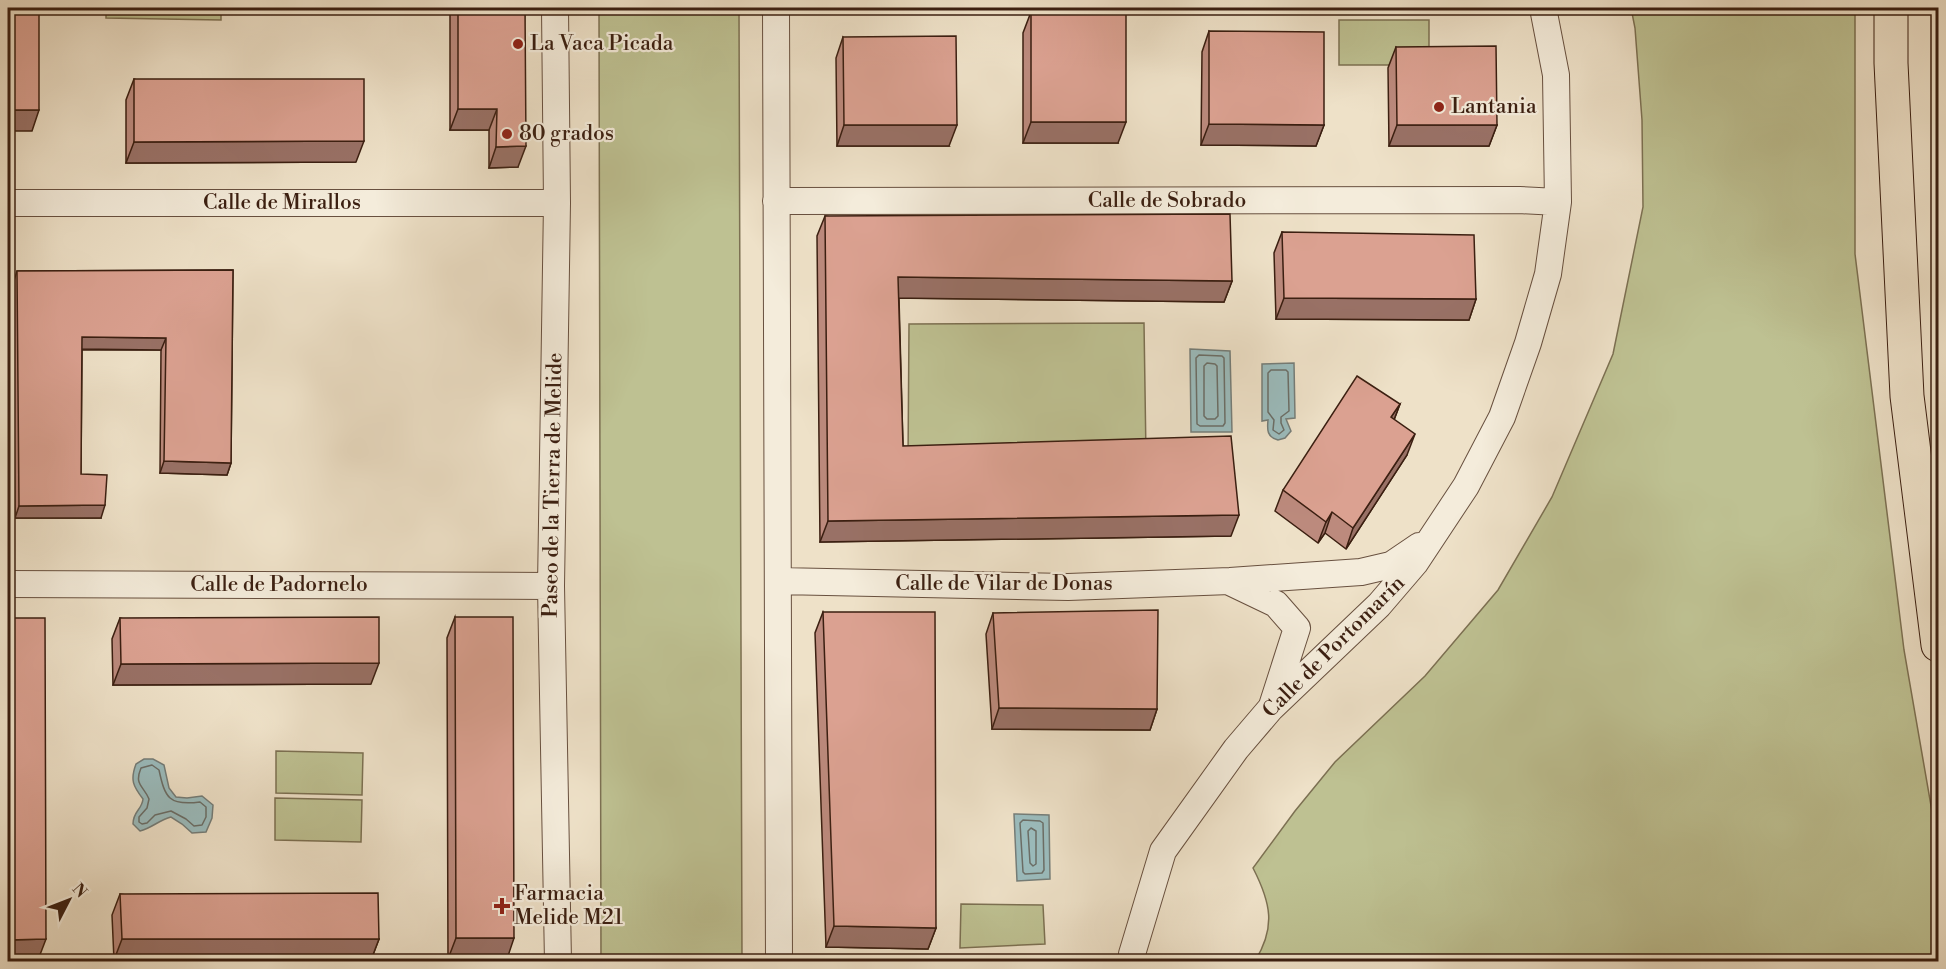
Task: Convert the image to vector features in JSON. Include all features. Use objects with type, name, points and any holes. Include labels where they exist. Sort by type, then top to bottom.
[{"type":"highway","points":[[1891,8],[1891,63],[1907,396],[1938,645]]},
{"type":"street","name":"Paseo de la Tierra de Melide","points":[[555,8],[557,203],[551,586],[558,962]]},
{"type":"street","points":[[776,8],[779,962]]},
{"type":"street","name":"Calle de Portomarín","points":[[1132,962],[1132,954],[1163,851],[1236,749],[1271,708],[1379,605],[1415,563],[1466,486],[1502,417],[1528,343],[1548,274],[1558,202],[1556,75],[1543,8]]},
{"type":"street","name":"Calle de Sobrado","points":[[776,201],[1519,200],[1558,202]]},
{"type":"street","name":"Calle de Mirallos","points":[[8,203],[557,203]]},
{"type":"street","name":"Calle de Vilar de Donas","points":[[779,581],[1068,587],[1230,581],[1361,572],[1391,565],[1433,536]]},
{"type":"street","name":"Calle de Vilar de Donas","points":[[1230,581],[1276,604],[1297,628],[1271,708]]},
{"type":"street","name":"Calle de Padornelo","points":[[8,584],[551,586]]},
{"type":"green space","points":[[106,8],[221,8],[221,20],[106,18]]},
{"type":"green space","points":[[599,8],[739,8],[742,961],[601,961]]},
{"type":"green space","points":[[1631,8],[1855,8],[1855,254],[1904,650],[1938,846],[1938,961],[1255,961],[1266,937],[1269,915],[1264,893],[1253,868],[1335,762],[1425,676],[1498,590],[1552,497],[1613,354],[1643,207],[1642,120],[1635,28]]},
{"type":"green space","points":[[1339,20],[1429,20],[1429,65],[1339,65]]},
{"type":"green space","points":[[1144,323],[1146,455],[908,462],[909,324]]},
{"type":"green space","points":[[276,751],[363,753],[362,795],[276,793]]},
{"type":"green space","points":[[275,798],[362,800],[361,842],[275,840]]},
{"type":"green space","points":[[961,904],[1043,905],[1045,944],[960,948]]},
{"type":"water","points":[[1190,349],[1230,351],[1232,432],[1191,432]]},
{"type":"water","points":[[1294,363],[1295,418],[1286,419],[1291,431],[1285,438],[1278,440],[1268,433],[1268,420],[1262,421],[1262,364]]},
{"type":"water","points":[[144,759],[153,759],[164,765],[169,788],[176,797],[202,796],[213,805],[212,818],[206,832],[192,833],[171,817],[140,831],[133,824],[134,816],[143,799],[135,786],[133,774],[136,764]]},
{"type":"water","points":[[1014,814],[1049,815],[1050,879],[1017,881]]},
{"type":"building","points":[[8,8],[39,8],[39,110],[8,110]]},
{"type":"building","points":[[458,8],[525,8],[526,146],[496,147],[497,109],[458,109]]},
{"type":"building","points":[[1031,12],[1126,13],[1126,122],[1031,122]]},
{"type":"building","points":[[1209,31],[1324,32],[1324,125],[1209,124]]},
{"type":"building","points":[[956,36],[957,125],[844,125],[843,37]]},
{"type":"building","name":"Lantania","points":[[1496,46],[1497,125],[1397,125],[1396,47]]},
{"type":"building","points":[[134,79],[364,79],[364,141],[134,142]]},
{"type":"building","points":[[1230,214],[1232,281],[898,277],[903,446],[1231,436],[1239,515],[828,521],[825,216]]},
{"type":"building","points":[[1282,232],[1474,235],[1476,299],[1284,298]]},
{"type":"building","points":[[233,270],[231,463],[164,461],[166,338],[82,337],[81,474],[107,475],[105,505],[19,506],[17,271]]},
{"type":"building","points":[[1357,376],[1400,404],[1391,417],[1415,434],[1353,528],[1332,512],[1326,522],[1283,490]]},
{"type":"building","points":[[1158,610],[1157,709],[999,708],[993,613]]},
{"type":"building","points":[[823,612],[935,612],[936,928],[834,926]]},
{"type":"building","points":[[379,617],[379,663],[121,664],[120,618]]},
{"type":"building","points":[[455,617],[513,617],[514,938],[456,938]]},
{"type":"building","points":[[8,618],[45,618],[46,939],[8,940]]},
{"type":"building","points":[[378,893],[379,939],[122,939],[120,894]]},
{"type":"place","name":"La Vaca Picada","points":[[518,44]]},
{"type":"place","name":"Lantania","points":[[1439,107]]},
{"type":"place","name":"80 grados","points":[[507,134]]},
{"type":"place","name":"Farmacia Melide M21","points":[[502,906]]}]
